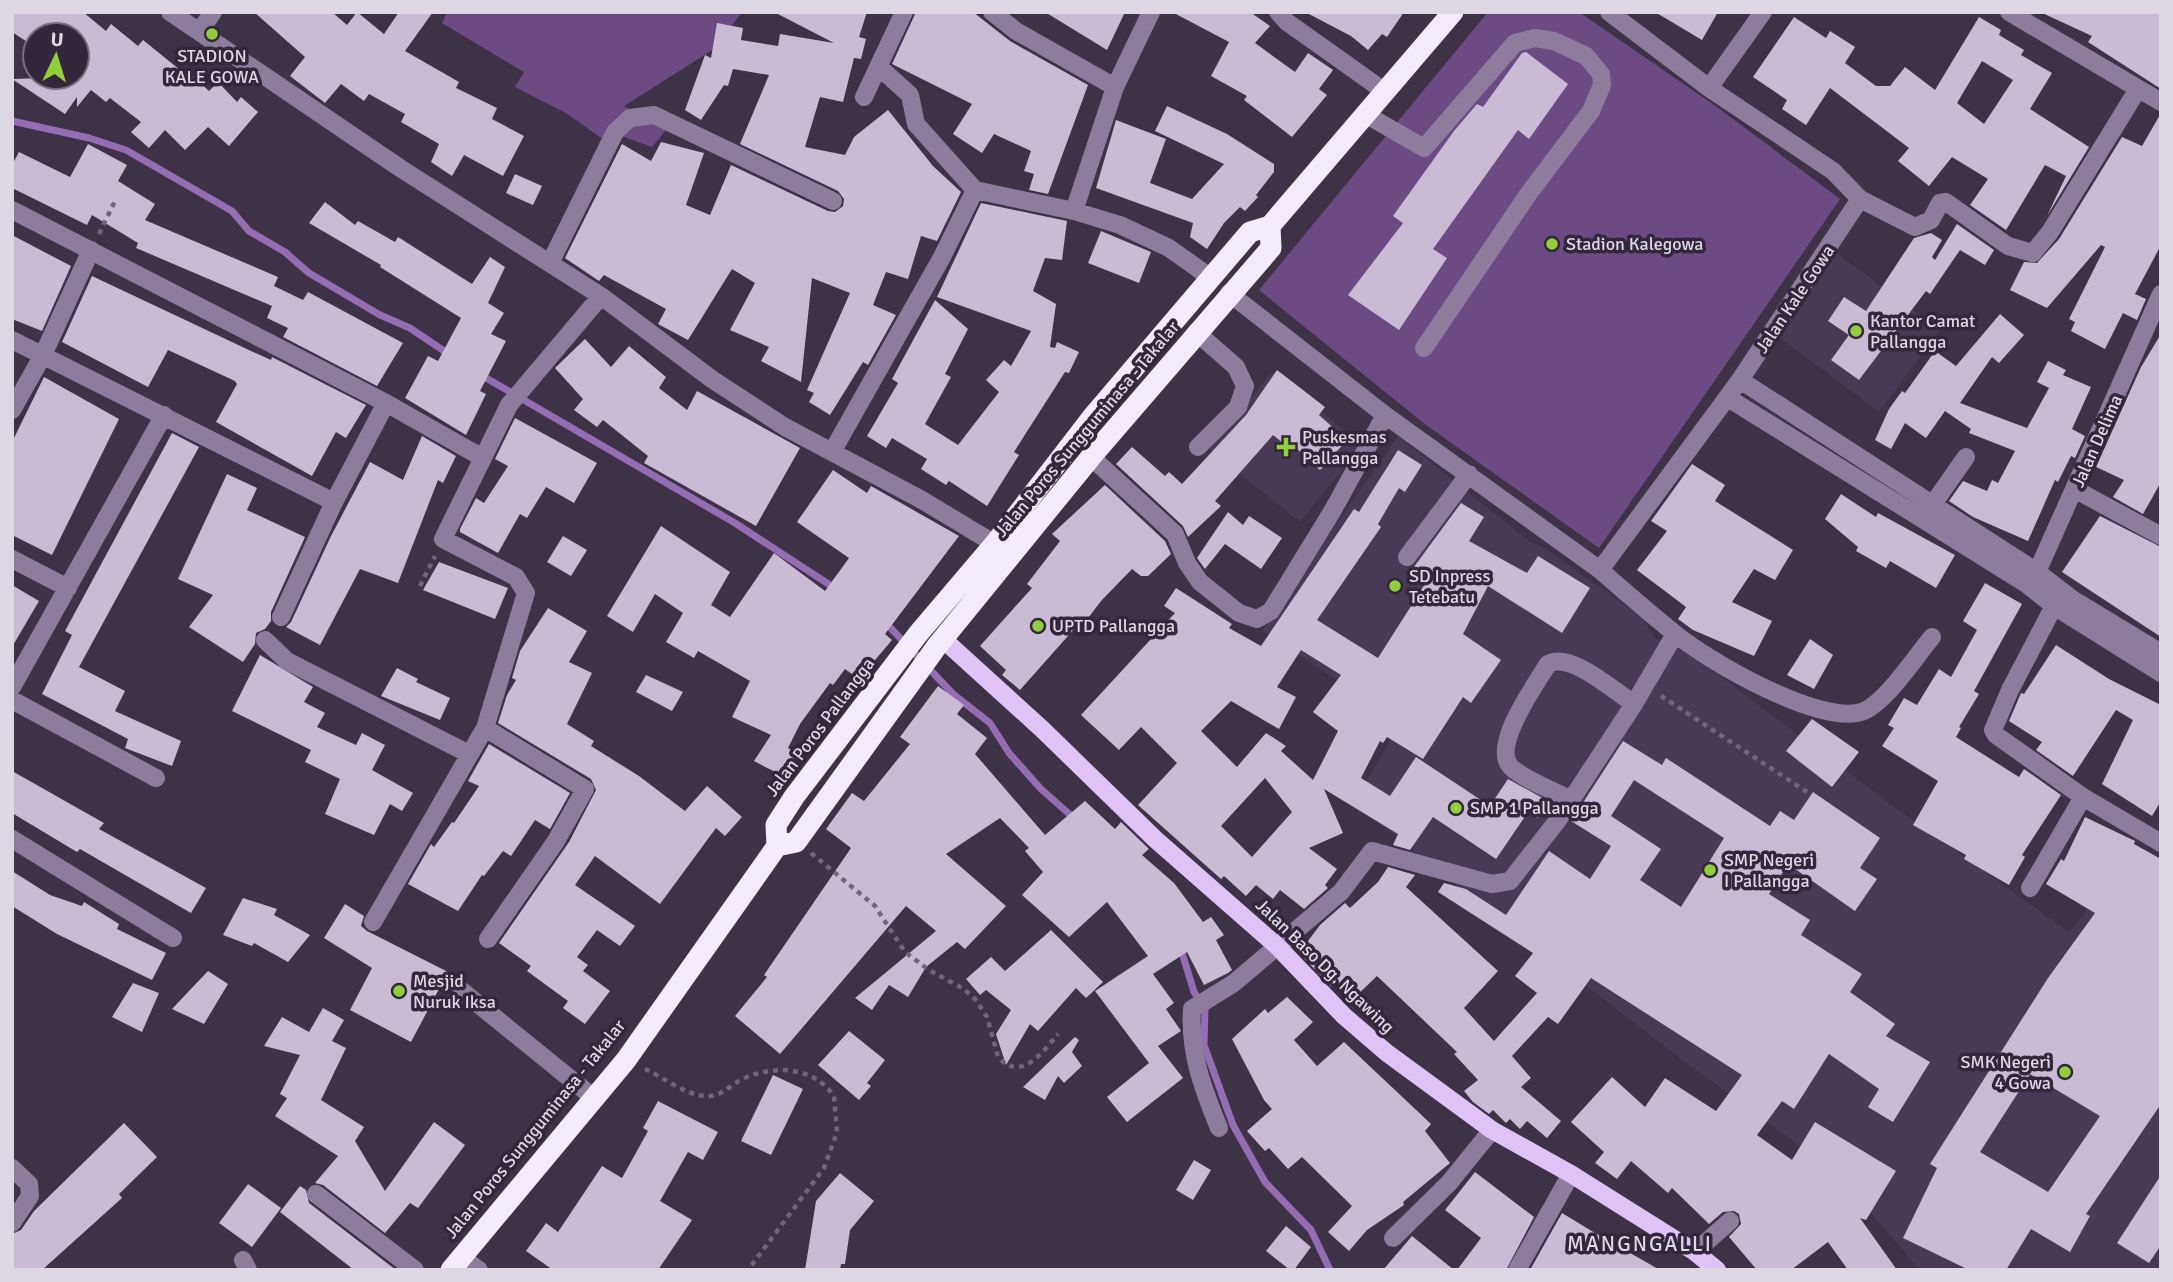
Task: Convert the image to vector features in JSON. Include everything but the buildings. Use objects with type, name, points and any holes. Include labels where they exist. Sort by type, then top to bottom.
[{"type":"highway","name":"Jalan Poros Sungguminasa - Takalar","points":[[908,648],[995,544],[1094,415],[1250,232],[1270,226],[1453,12]]},
{"type":"highway","name":"Jalan Poros Sungguminasa - Takalar","points":[[456,1263],[625,1060],[924,663],[1091,457],[1270,248],[1270,226]]},
{"type":"highway","name":"Jalan Poros Pallangga","points":[[787,844],[776,825],[908,648]]},
{"type":"main road","name":"Jalan Baso Dg. Ngawing","points":[[944,640],[1043,730],[1155,839],[1277,946],[1344,1016],[1387,1053],[1492,1130],[1571,1174],[1695,1252],[1717,1270]]},
{"type":"street","points":[[170,12],[400,168],[601,296],[713,380],[785,427],[922,500],[995,544]]},
{"type":"street","points":[[199,32],[214,12]]},
{"type":"street","points":[[864,97],[904,12]]},
{"type":"street","points":[[992,12],[1016,31],[1115,87]]},
{"type":"street","points":[[1074,211],[1115,87],[1151,12]]},
{"type":"street","points":[[1278,12],[1287,22],[1384,91]]},
{"type":"street","points":[[1609,12],[1709,88],[1833,172],[1860,199],[1915,227],[1931,220],[1940,203],[1946,202],[2008,246],[2034,253],[2138,89]]},
{"type":"street","points":[[1709,88],[1762,12]]},
{"type":"street","points":[[2021,15],[2161,102]]},
{"type":"street","points":[[1365,114],[1424,148],[1496,63],[1515,43],[1522,40],[1554,41],[1586,56],[1601,74],[1602,85],[1591,111],[1529,193],[1424,348]]},
{"type":"street","points":[[879,67],[910,95],[916,124],[975,190],[1074,211],[1120,225],[1169,248],[1211,278]]},
{"type":"street","points":[[550,263],[615,132],[630,118],[653,115],[832,201]]},
{"type":"street","points":[[832,452],[936,268],[975,190]]},
{"type":"street","name":"Jalan Kale Gowa","points":[[1600,570],[1728,398],[1860,199]]},
{"type":"street","points":[[12,211],[386,403],[483,458]]},
{"type":"street","points":[[12,410],[43,355],[91,250]]},
{"type":"street","points":[[1229,293],[1385,415],[1600,570],[1675,634],[1755,684],[1805,706],[1852,715],[1878,701],[1932,637]]},
{"type":"street","points":[[373,922],[485,729],[526,593],[516,577],[443,539],[513,398],[601,296]]},
{"type":"street","name":"Jalan Delima","points":[[2031,578],[2076,489],[2160,299]]},
{"type":"street","points":[[1196,332],[1236,367],[1245,386],[1238,407],[1198,447]]},
{"type":"street","points":[[12,340],[334,502]]},
{"type":"street","points":[[1740,380],[1933,504],[2031,578],[2054,606],[2161,673]]},
{"type":"street","points":[[1728,398],[1814,452],[2161,653]]},
{"type":"street","points":[[281,617],[334,502],[386,403]]},
{"type":"street","points":[[12,687],[164,415]]},
{"type":"street","points":[[1091,457],[1175,534],[1187,563],[1200,582],[1239,613],[1257,619],[1270,611],[1333,510],[1385,415]]},
{"type":"street","points":[[1814,452],[1826,434]]},
{"type":"street","points":[[1933,504],[1966,457]]},
{"type":"street","points":[[1407,557],[1469,474]]},
{"type":"street","points":[[2076,489],[2160,535]]},
{"type":"street","points":[[12,559],[68,588]]},
{"type":"street","points":[[2071,599],[2054,606],[2010,690],[1993,730],[1996,736],[2083,797],[2161,843]]},
{"type":"street","points":[[1219,1128],[1204,1092],[1193,1045],[1192,1009],[1234,983],[1341,892],[1374,851],[1492,884],[1510,881],[1558,820],[1646,686],[1675,634]]},
{"type":"street","points":[[265,640],[287,661],[469,754]]},
{"type":"street","points":[[1570,799],[1511,767],[1506,754],[1512,724],[1548,664],[1558,660],[1571,662],[1634,704]]},
{"type":"street","points":[[12,700],[156,778]]},
{"type":"street","points":[[485,729],[586,789],[544,859],[488,939]]},
{"type":"street","points":[[2030,888],[2083,797]]},
{"type":"street","points":[[12,839],[173,938]]},
{"type":"street","points":[[462,991],[594,1098]]},
{"type":"street","points":[[1394,1238],[1449,1183],[1492,1130]]},
{"type":"street","points":[[12,1168],[29,1184],[30,1196],[12,1223]]},
{"type":"street","points":[[1517,1270],[1571,1174]]},
{"type":"street","points":[[316,1194],[415,1270]]},
{"type":"street","points":[[1695,1252],[1730,1221]]},
{"type":"street","points":[[456,1263],[479,1270]]},
{"type":"path","points":[[91,250],[115,201]]},
{"type":"path","points":[[420,586],[443,539]]},
{"type":"path","points":[[1646,686],[1807,792]]},
{"type":"path","points":[[787,844],[875,906],[905,952],[975,999],[984,1009],[998,1057],[1004,1063],[1019,1067],[1031,1064],[1058,1034]]},
{"type":"path","points":[[625,1060],[692,1093],[706,1097],[724,1093],[744,1078],[785,1069],[815,1077],[834,1096],[837,1132],[824,1168],[748,1270]]},
{"type":"shaded area","points":[[447,12],[742,12],[714,49],[624,106],[667,129],[652,147],[616,134],[604,140],[566,113],[515,87],[524,72],[442,23]]},
{"type":"shaded area","name":"Stadion Kalegowa","points":[[1488,12],[1579,12],[1717,107],[1840,199],[1599,548],[1426,425],[1259,290]]},
{"type":"shaded area","name":"Kantor Camat Pallangga","points":[[1834,251],[1940,330],[1879,412],[1772,332]]},
{"type":"shaded area","name":"Puskesmas Pallangga","points":[[1272,372],[1363,445],[1300,522],[1209,449]]},
{"type":"shaded area","name":"SMP Negeri I Pallangga","points":[[1398,436],[1529,541],[1545,548],[1642,618],[1656,639],[1684,649],[1893,806],[2069,932],[2103,890],[2161,917],[2161,1270],[1920,1270],[1870,1212],[1792,1140],[1678,1057],[1353,803],[1401,723],[1262,631]]},
{"type":"waterway","points":[[12,121],[89,138],[126,150],[232,211],[249,231],[285,252],[309,273],[380,315],[410,328],[450,355]]},
{"type":"waterway","points":[[481,375],[735,523],[836,589]]},
{"type":"waterway","points":[[884,621],[953,694],[990,723],[1009,753],[1041,789],[1076,820]]},
{"type":"waterway","points":[[1180,946],[1194,992],[1205,1008],[1204,1045],[1233,1125],[1265,1182],[1311,1230],[1330,1270]]},
{"type":"place","name":"STADION KALE GOWA","points":[[212,34]]},
{"type":"place","name":"Stadion Kalegowa","points":[[1552,244]]},
{"type":"place","name":"Kantor Camat Pallangga","points":[[1856,331]]},
{"type":"place","name":"Puskesmas Pallangga","points":[[1286,447]]},
{"type":"place","name":"SD Inpress Tetebatu","points":[[1395,586]]},
{"type":"place","name":"UPTD Pallangga","points":[[1038,626]]},
{"type":"place","name":"SMP 1 Pallangga","points":[[1456,808]]},
{"type":"place","name":"SMP Negeri I Pallangga","points":[[1710,870]]},
{"type":"place","name":"Mesjid Nuruk Iksa","points":[[399,991]]},
{"type":"place","name":"SMK Negeri 4 Gowa","points":[[2065,1072]]},
{"type":"district","name":"MANGNGALLI","points":[[1640,1244]]}]
